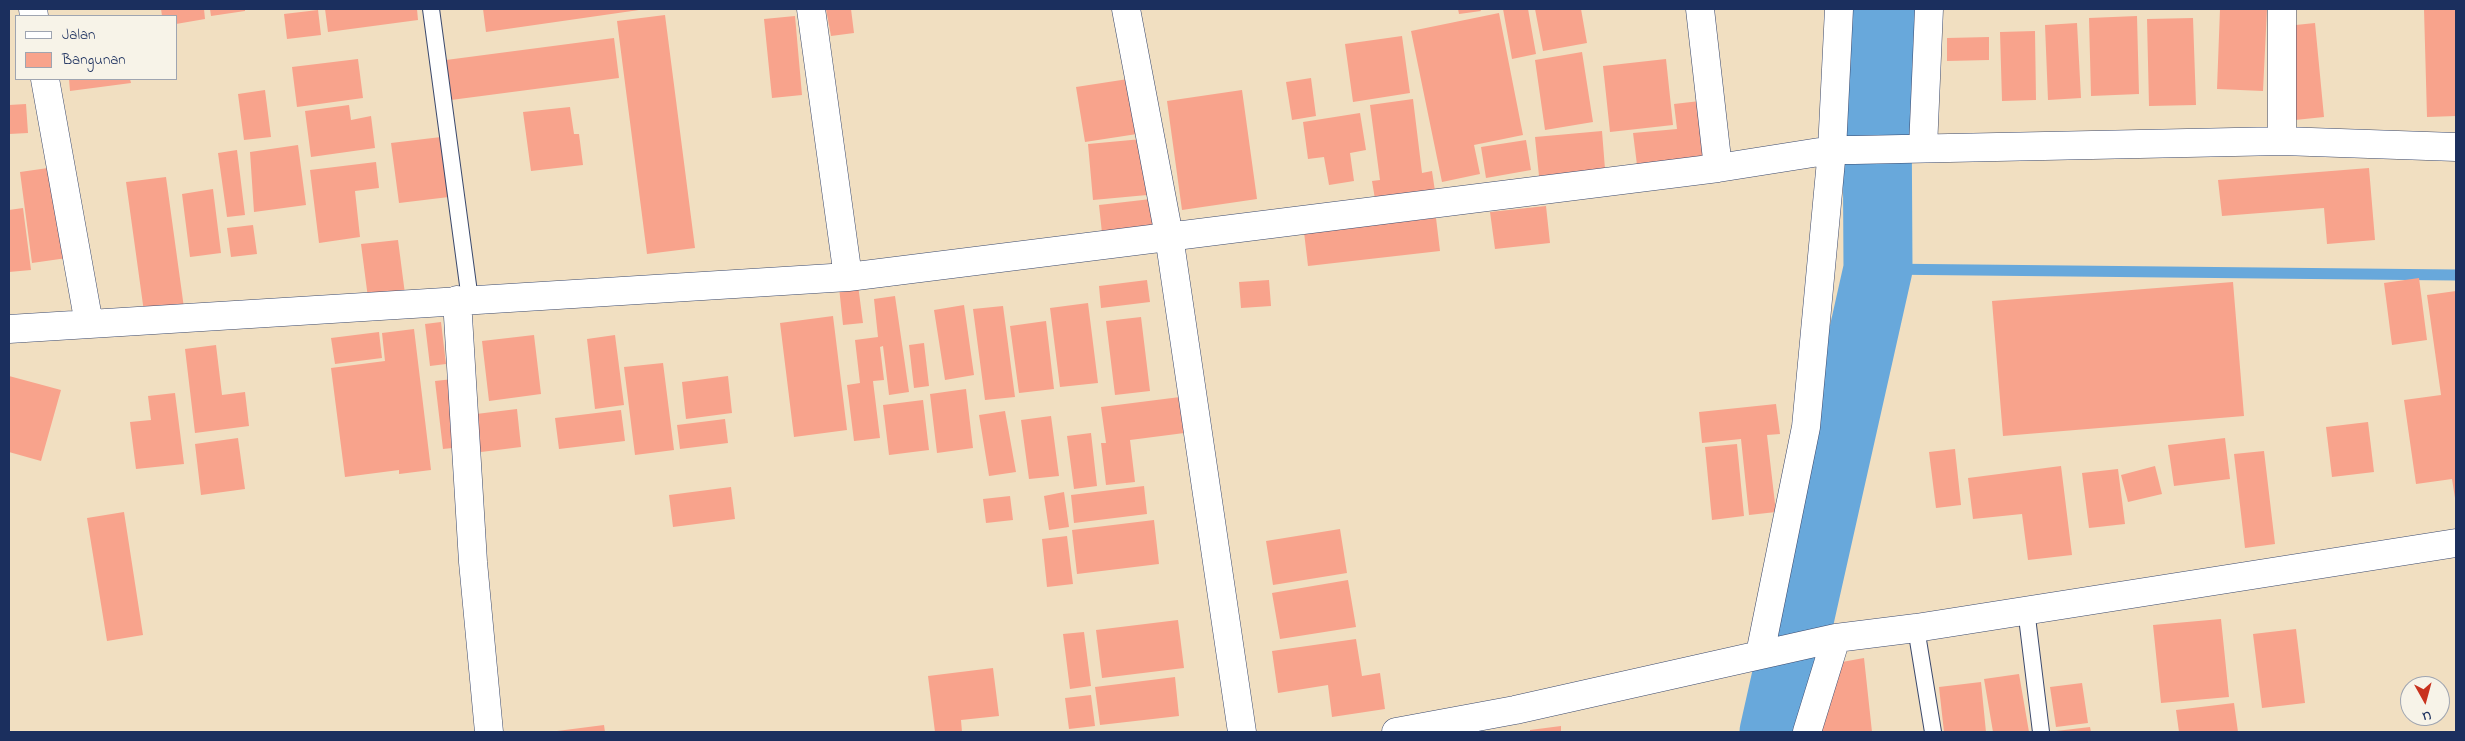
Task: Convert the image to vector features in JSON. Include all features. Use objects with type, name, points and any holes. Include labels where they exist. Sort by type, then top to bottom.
[{"type":"street","points":[[811,9],[848,277]]},
{"type":"street","points":[[1126,9],[1169,236],[1242,732]]},
{"type":"street","points":[[1700,9],[1718,168]]},
{"type":"street","points":[[1768,652],[1806,427],[1843,150],[1839,9]]},
{"type":"street","points":[[1923,148],[1929,9]]},
{"type":"street","points":[[2282,9],[2282,141]]},
{"type":"street","points":[[45,80],[89,324]]},
{"type":"street","points":[[9,329],[848,277],[1718,168],[1843,150],[2282,141],[2456,147]]},
{"type":"street","points":[[464,300],[473,562],[489,732]]},
{"type":"street","points":[[1396,732],[1515,710],[1833,639],[1916,628],[2026,609],[2456,543]]},
{"type":"street","points":[[1807,732],[1833,639]]},
{"type":"lane","points":[[431,9],[464,300]]},
{"type":"lane","points":[[2026,609],[2041,732]]},
{"type":"lane","points":[[1916,628],[1933,732]]},
{"type":"building","points":[[161,9],[204,9],[205,19],[178,24],[178,15],[162,15]]},
{"type":"building","points":[[210,9],[245,9],[245,11],[211,16]]},
{"type":"building","points":[[325,9],[417,9],[418,20],[328,32]]},
{"type":"building","points":[[483,9],[638,9],[639,10],[486,32]]},
{"type":"building","points":[[826,9],[851,9],[854,33],[831,36]]},
{"type":"building","points":[[1458,9],[1480,9],[1481,11],[1459,14]]},
{"type":"building","points":[[1503,9],[1528,9],[1536,54],[1512,59]]},
{"type":"building","points":[[1535,9],[1581,9],[1587,43],[1543,51]]},
{"type":"building","points":[[2220,9],[2267,9],[2263,91],[2217,89]]},
{"type":"building","points":[[2424,9],[2456,9],[2456,116],[2427,117]]},
{"type":"building","points":[[318,10],[321,35],[287,39],[284,14]]},
{"type":"building","points":[[1499,13],[1523,135],[1474,145],[1480,174],[1442,182],[1411,31]]},
{"type":"building","points":[[665,15],[695,248],[647,254],[617,21]]},
{"type":"building","points":[[795,16],[802,95],[772,98],[764,19]]},
{"type":"building","points":[[2137,16],[2139,94],[2091,96],[2089,18]]},
{"type":"building","points":[[2193,18],[2196,105],[2149,106],[2147,19]]},
{"type":"building","points":[[2077,23],[2081,98],[2048,100],[2045,25]]},
{"type":"building","points":[[2315,23],[2324,117],[2295,120],[2286,26]]},
{"type":"building","points":[[2035,31],[2036,100],[2002,101],[2000,32]]},
{"type":"building","points":[[1402,36],[1410,93],[1353,102],[1345,44]]},
{"type":"building","points":[[1989,37],[1989,60],[1947,61],[1947,38]]},
{"type":"building","points":[[614,38],[619,78],[451,100],[446,60]]},
{"type":"building","points":[[1582,52],[1593,122],[1545,130],[1535,60]]},
{"type":"building","points":[[358,59],[363,98],[297,107],[292,67]]},
{"type":"building","points":[[1666,59],[1673,125],[1610,132],[1603,66]]},
{"type":"building","points":[[1311,78],[1316,116],[1292,120],[1286,82]]},
{"type":"building","points":[[1128,79],[1137,134],[1085,142],[1076,87]]},
{"type":"building","points":[[69,80],[130,80],[131,83],[70,91]]},
{"type":"building","points":[[265,90],[271,137],[244,140],[238,94]]},
{"type":"building","points":[[1242,90],[1257,199],[1182,210],[1167,101]]},
{"type":"building","points":[[1413,99],[1422,173],[1432,171],[1436,198],[1376,205],[1372,181],[1380,180],[1370,105]]},
{"type":"building","points":[[1700,101],[1706,158],[1637,165],[1633,133],[1677,129],[1674,104]]},
{"type":"building","points":[[26,104],[28,133],[9,134],[9,105]]},
{"type":"building","points":[[349,105],[351,120],[371,116],[375,148],[311,157],[305,111]]},
{"type":"building","points":[[570,107],[574,134],[579,134],[583,165],[531,171],[523,112]]},
{"type":"building","points":[[1360,113],[1366,150],[1350,153],[1354,181],[1329,185],[1324,157],[1308,159],[1303,122]]},
{"type":"building","points":[[1602,131],[1605,169],[1539,176],[1535,137]]},
{"type":"building","points":[[441,137],[449,197],[399,203],[391,143]]},
{"type":"building","points":[[1142,139],[1147,195],[1093,200],[1088,144]]},
{"type":"building","points":[[1526,140],[1531,170],[1486,178],[1481,147]]},
{"type":"building","points":[[298,145],[306,205],[254,212],[250,152]]},
{"type":"building","points":[[237,150],[245,215],[227,217],[218,153]]},
{"type":"building","points":[[376,162],[379,188],[355,191],[360,237],[319,243],[310,170]]},
{"type":"building","points":[[55,167],[67,258],[32,263],[20,172]]},
{"type":"building","points":[[2369,168],[2375,240],[2327,244],[2324,208],[2222,216],[2218,180]]},
{"type":"building","points":[[166,177],[184,308],[144,312],[126,182]]},
{"type":"building","points":[[213,189],[221,253],[190,257],[182,194]]},
{"type":"building","points":[[1151,199],[1154,228],[1102,233],[1099,205]]},
{"type":"building","points":[[1546,206],[1550,243],[1495,249],[1490,212]]},
{"type":"building","points":[[23,208],[31,270],[9,272],[9,210]]},
{"type":"building","points":[[1436,218],[1440,251],[1308,266],[1304,232]]},
{"type":"building","points":[[253,225],[257,254],[231,257],[227,228]]},
{"type":"building","points":[[398,240],[405,294],[368,298],[361,244]]},
{"type":"building","points":[[2419,278],[2427,340],[2392,345],[2384,283]]},
{"type":"building","points":[[1147,280],[1150,302],[1101,308],[1099,286]]},
{"type":"building","points":[[1269,280],[1271,306],[1241,308],[1239,282]]},
{"type":"building","points":[[2233,282],[2244,416],[2003,436],[1992,301]]},
{"type":"building","points":[[858,285],[863,323],[843,325],[839,287]]},
{"type":"building","points":[[2456,291],[2455,498],[2452,479],[2416,484],[2404,400],[2441,395],[2427,295]]},
{"type":"building","points":[[895,296],[909,392],[889,395],[883,346],[880,347],[884,380],[873,381],[880,438],[854,441],[847,385],[860,383],[855,340],[878,337],[874,299]]},
{"type":"building","points":[[1088,303],[1098,383],[1060,387],[1050,308]]},
{"type":"building","points":[[964,305],[974,375],[945,380],[934,310]]},
{"type":"building","points":[[1003,306],[1015,397],[985,400],[973,309]]},
{"type":"building","points":[[833,316],[847,430],[794,437],[780,323]]},
{"type":"building","points":[[1141,317],[1150,391],[1115,395],[1106,321]]},
{"type":"building","points":[[1046,321],[1054,389],[1019,393],[1010,326]]},
{"type":"building","points":[[441,322],[446,364],[430,366],[425,324]]},
{"type":"building","points":[[414,329],[431,470],[399,474],[399,470],[345,477],[331,368],[385,361],[382,333]]},
{"type":"building","points":[[379,332],[382,358],[335,364],[331,338]]},
{"type":"building","points":[[534,335],[541,394],[489,401],[482,341]]},
{"type":"building","points":[[615,335],[624,405],[595,409],[587,339]]},
{"type":"building","points":[[924,343],[929,386],[914,388],[909,345]]},
{"type":"building","points":[[216,345],[222,395],[245,392],[249,426],[195,433],[185,349]]},
{"type":"building","points":[[663,363],[674,450],[635,455],[624,367]]},
{"type":"building","points":[[9,376],[61,390],[41,461],[9,452]]},
{"type":"building","points":[[728,376],[732,413],[686,419],[682,382]]},
{"type":"building","points":[[453,379],[462,447],[443,449],[435,381]]},
{"type":"building","points":[[966,389],[973,448],[937,453],[930,394]]},
{"type":"building","points":[[175,393],[184,464],[136,469],[130,422],[151,420],[148,396]]},
{"type":"building","points":[[1188,396],[1192,432],[1130,440],[1135,482],[1106,485],[1101,443],[1106,443],[1101,407]]},
{"type":"building","points":[[923,400],[929,450],[889,455],[883,405]]},
{"type":"building","points":[[1776,404],[1780,434],[1767,435],[1776,512],[1749,515],[1741,439],[1702,443],[1699,412]]},
{"type":"building","points":[[517,409],[521,447],[473,453],[468,415]]},
{"type":"building","points":[[621,410],[625,441],[559,449],[555,418]]},
{"type":"building","points":[[1005,411],[1016,472],[989,476],[979,415]]},
{"type":"building","points":[[1051,416],[1059,476],[1029,479],[1021,420]]},
{"type":"building","points":[[725,419],[728,443],[680,449],[677,425]]},
{"type":"building","points":[[2368,422],[2374,472],[2332,477],[2326,427]]},
{"type":"building","points":[[1091,433],[1097,486],[1074,489],[1067,436]]},
{"type":"building","points":[[238,438],[245,489],[201,495],[195,444]]},
{"type":"building","points":[[2225,438],[2230,479],[2174,486],[2168,445]]},
{"type":"building","points":[[1737,444],[1744,516],[1712,520],[1705,447]]},
{"type":"building","points":[[1955,449],[1961,505],[1936,508],[1929,452]]},
{"type":"building","points":[[2264,451],[2275,544],[2245,548],[2234,454]]},
{"type":"building","points":[[2061,466],[2072,555],[2028,560],[2022,514],[1973,519],[1968,478]]},
{"type":"building","points":[[2155,466],[2162,494],[2128,502],[2121,475]]},
{"type":"building","points":[[2118,469],[2125,524],[2089,528],[2082,473]]},
{"type":"building","points":[[1144,486],[1147,514],[1074,523],[1071,495]]},
{"type":"building","points":[[731,487],[735,519],[673,527],[669,495]]},
{"type":"building","points":[[1064,492],[1069,527],[1049,530],[1044,496]]},
{"type":"building","points":[[1010,496],[1013,520],[986,523],[983,499]]},
{"type":"building","points":[[124,512],[143,635],[107,641],[87,518]]},
{"type":"building","points":[[1154,520],[1159,564],[1077,574],[1072,530]]},
{"type":"building","points":[[1340,529],[1347,573],[1273,585],[1266,541]]},
{"type":"building","points":[[1067,536],[1073,584],[1047,587],[1042,539]]},
{"type":"building","points":[[1348,580],[1356,627],[1280,639],[1272,593]]},
{"type":"building","points":[[2221,619],[2229,697],[2161,703],[2153,625]]},
{"type":"building","points":[[1178,620],[1184,668],[1102,678],[1096,630]]},
{"type":"building","points":[[2296,629],[2305,703],[2262,708],[2253,634]]},
{"type":"building","points":[[1084,632],[1091,686],[1070,689],[1063,634]]},
{"type":"building","points":[[1356,639],[1362,676],[1380,673],[1385,709],[1332,717],[1328,685],[1278,693],[1272,651]]},
{"type":"building","points":[[1864,658],[1872,732],[1819,732],[1842,662]]},
{"type":"building","points":[[993,668],[999,716],[961,720],[962,732],[935,732],[928,676]]},
{"type":"building","points":[[2019,674],[2029,732],[1993,732],[1984,679]]},
{"type":"building","points":[[1175,677],[1179,716],[1100,725],[1095,687]]},
{"type":"building","points":[[1981,682],[1986,732],[1944,732],[1939,687]]},
{"type":"building","points":[[2082,683],[2088,723],[2056,727],[2050,687]]},
{"type":"building","points":[[1091,695],[1095,726],[1069,729],[1065,698]]},
{"type":"building","points":[[2234,703],[2238,732],[2179,732],[2176,710]]},
{"type":"building","points":[[604,725],[605,732],[557,732],[557,731]]},
{"type":"building","points":[[1561,726],[1561,732],[1530,732],[1530,730]]},
{"type":"building","points":[[2090,727],[2091,732],[2056,732],[2056,731]]},
{"type":"waterway","points":[[1774,732],[1878,269],[1877,94],[1881,9]]},
{"type":"waterway","points":[[1878,269],[2456,275]]}]
